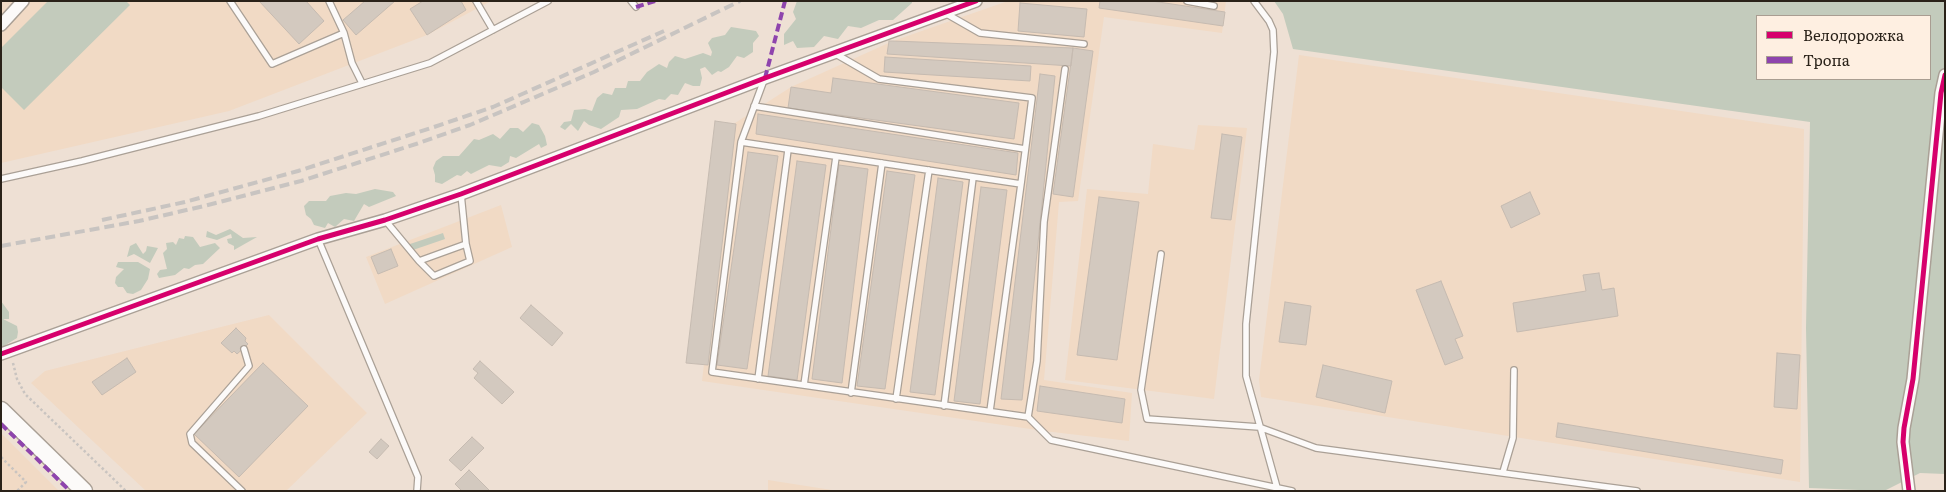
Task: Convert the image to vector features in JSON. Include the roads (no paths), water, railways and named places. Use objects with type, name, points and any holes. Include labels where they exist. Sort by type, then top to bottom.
[{"type":"main road","points":[[1,410],[84,491]]},
{"type":"street","points":[[1,24],[23,1]]},
{"type":"street","points":[[5,352],[318,239],[385,220],[462,194],[765,78],[976,1]]},
{"type":"street","points":[[1909,491],[1905,462],[1904,428],[1914,370],[1940,93],[1945,75]]},
{"type":"lane","points":[[230,1],[272,64],[344,33]]},
{"type":"lane","points":[[329,1],[344,33],[352,63],[362,83]]},
{"type":"lane","points":[[476,1],[493,30]]},
{"type":"lane","points":[[1,179],[259,116],[430,63],[548,1]]},
{"type":"lane","points":[[631,1],[636,7]]},
{"type":"lane","points":[[1187,1],[1214,6]]},
{"type":"lane","points":[[1254,1],[1269,21],[1273,30],[1274,52],[1246,324],[1246,376],[1278,488]]},
{"type":"lane","points":[[944,14],[980,34],[1084,44]]},
{"type":"lane","points":[[834,53],[879,79],[1032,98],[990,411]]},
{"type":"lane","points":[[1028,418],[1037,361],[1044,222],[1065,70]]},
{"type":"lane","points":[[765,78],[741,142],[712,372],[1028,418],[1051,440],[1292,491]]},
{"type":"lane","points":[[754,106],[1026,149]]},
{"type":"lane","points":[[741,142],[1021,184]]},
{"type":"lane","points":[[758,378],[788,150]]},
{"type":"lane","points":[[804,385],[836,157]]},
{"type":"lane","points":[[850,392],[882,163]]},
{"type":"lane","points":[[896,399],[929,170]]},
{"type":"lane","points":[[944,406],[973,178]]},
{"type":"lane","points":[[385,220],[419,262],[434,276],[470,262],[466,244],[462,194]]},
{"type":"lane","points":[[318,239],[418,477],[417,491]]},
{"type":"lane","points":[[419,262],[466,244]]},
{"type":"lane","points":[[1161,254],[1141,390],[1147,419],[1259,426],[1316,448],[1637,491]]},
{"type":"lane","points":[[242,491],[192,443],[190,434],[249,366],[244,350]]},
{"type":"lane","points":[[1504,472],[1513,438],[1514,370]]},
{"type":"railway","points":[[1,246],[139,221],[204,206],[301,181],[416,144],[470,125],[594,72],[740,1]]},
{"type":"railway","points":[[102,220],[185,202],[298,171],[434,127],[493,107],[664,31]]}]
